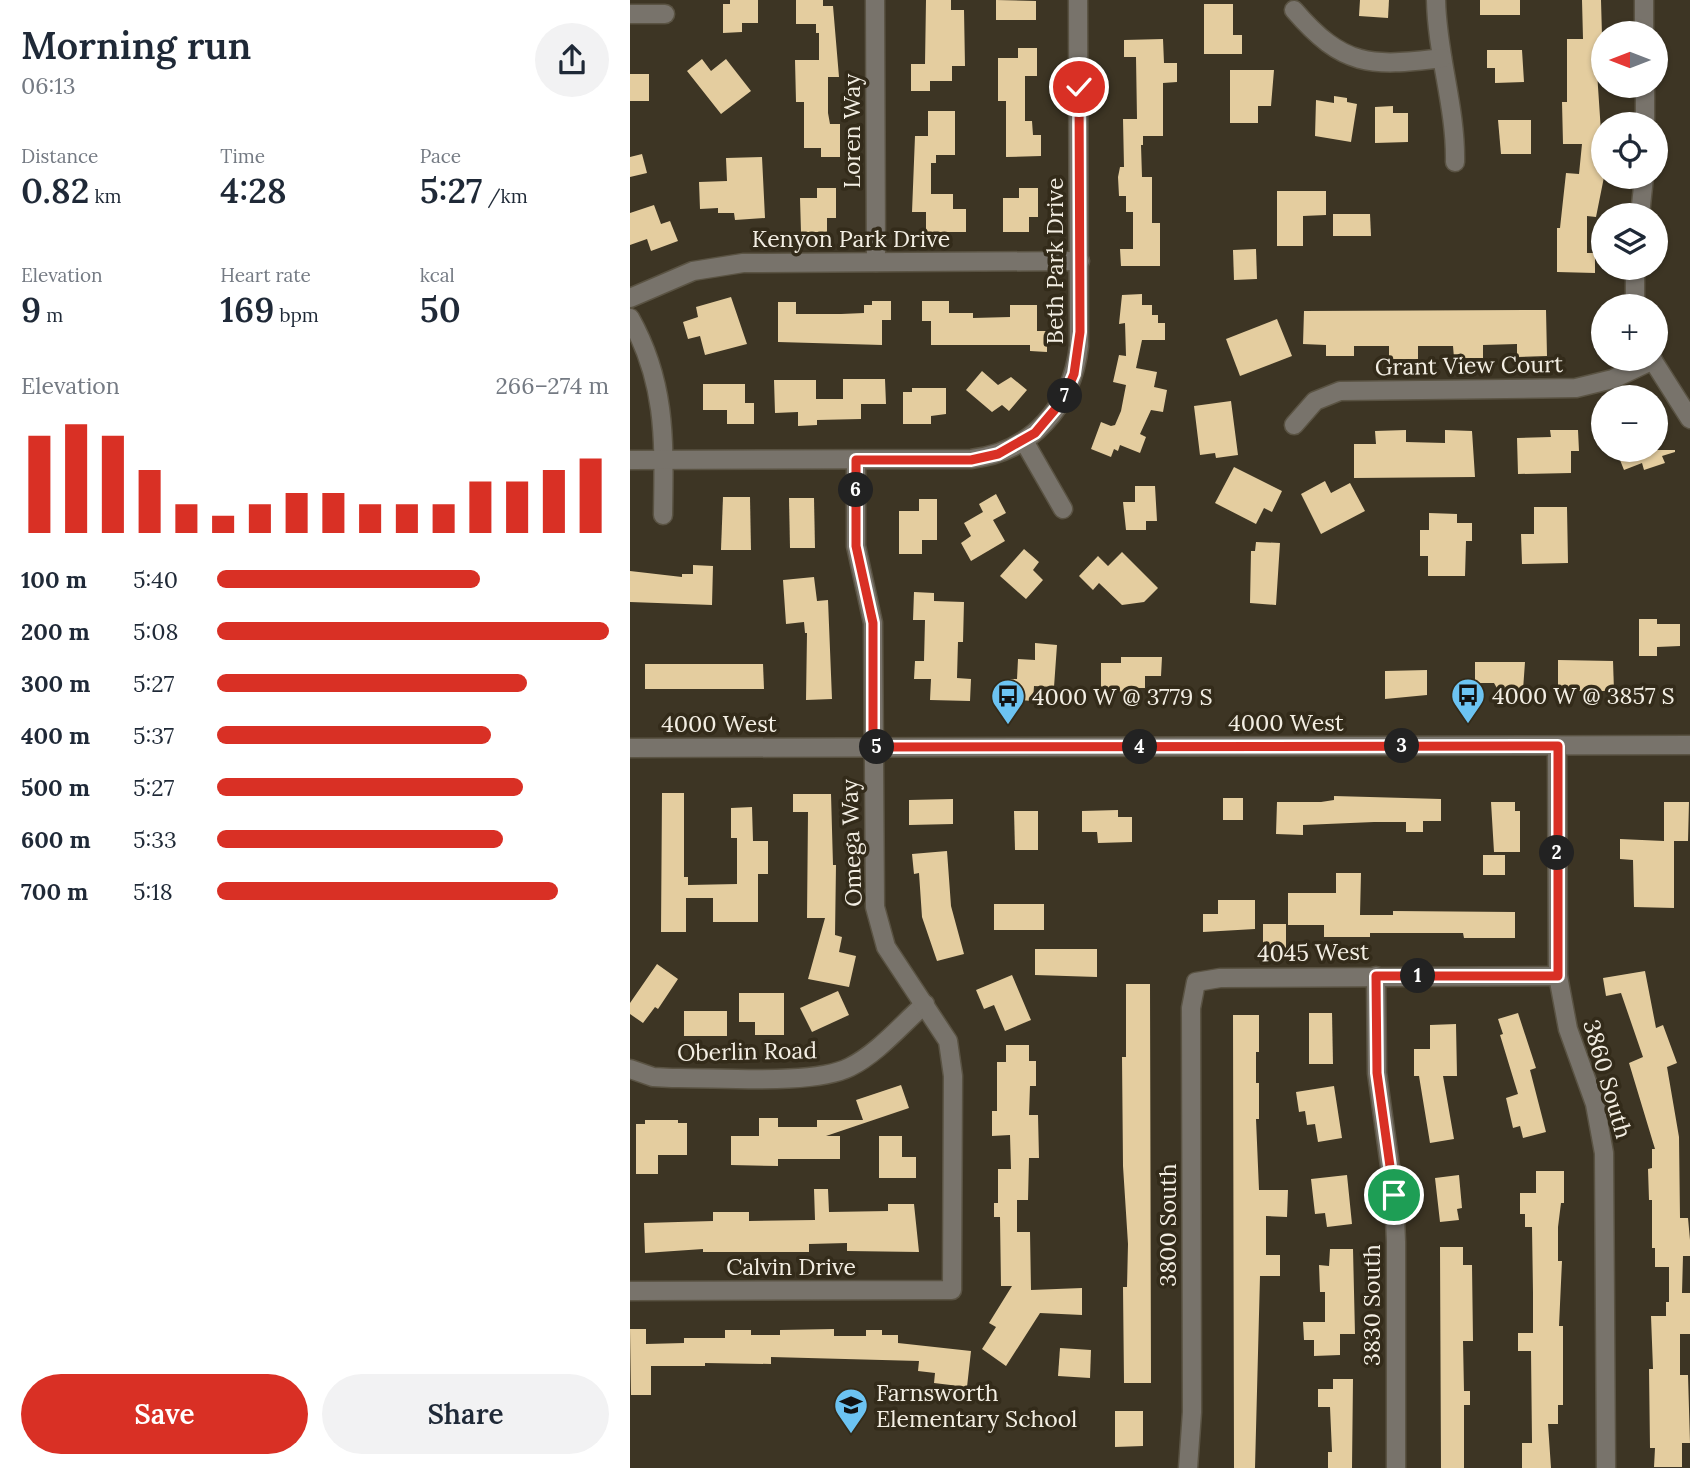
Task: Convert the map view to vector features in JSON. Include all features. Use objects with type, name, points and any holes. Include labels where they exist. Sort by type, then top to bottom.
[{"type":"street","name":"Loren Way","points":[[875,0],[876,262]]},
{"type":"street","name":"Beth Park Drive","points":[[630,460],[971,460],[998,454],[1024,441],[1055,412],[1074,374],[1079,339],[1078,0]]},
{"type":"street","points":[[1436,0],[1442,58],[1454,112],[1455,162]]},
{"type":"street","points":[[1644,0],[1644,21]]},
{"type":"street","points":[[1294,10],[1321,40],[1348,56],[1388,63],[1442,58]]},
{"type":"street","points":[[630,14],[666,15]]},
{"type":"street","name":"Kenyon Park Drive","points":[[630,298],[693,271],[726,265],[1080,261]]},
{"type":"street","points":[[630,318],[647,353],[659,393],[663,515]]},
{"type":"street","name":"Grant View Court","points":[[1294,425],[1315,401],[1340,391],[1576,388],[1613,379],[1629,371]]},
{"type":"street","points":[[1660,371],[1690,419]]},
{"type":"street","points":[[1024,441],[1063,509]]},
{"type":"street","name":"Omega Way","points":[[856,460],[856,546],[873,623],[875,907],[886,947],[942,1027],[952,1059],[952,1290]]},
{"type":"street","name":"4000 West","points":[[630,748],[1690,745]]},
{"type":"street","name":"3860 South","points":[[1558,746],[1558,976],[1568,1030],[1595,1104],[1604,1153],[1606,1468]]},
{"type":"street","name":"3830 South","points":[[1376,976],[1377,1073],[1394,1195],[1396,1242],[1396,1468]]},
{"type":"street","name":"4045 West","points":[[1196,982],[1220,978],[1558,976]]},
{"type":"street","name":"3800 South","points":[[1188,1468],[1192,1412],[1191,1008],[1196,982]]},
{"type":"street","name":"Oberlin Road","points":[[630,1069],[672,1078],[801,1077],[836,1072],[861,1060],[925,1004]]},
{"type":"street","name":"Calvin Drive","points":[[630,1291],[952,1290]]},
{"type":"building","points":[[730,0],[758,0],[758,23],[742,23],[742,32],[723,33],[723,4],[730,4]]},
{"type":"building","points":[[796,0],[823,0],[823,6],[833,6],[839,77],[828,77],[828,113],[830,124],[840,124],[840,157],[821,157],[821,148],[804,148],[804,102],[796,102],[795,60],[819,60],[819,33],[816,33],[816,24],[796,24]]},
{"type":"building","points":[[926,0],[951,0],[951,10],[964,10],[965,66],[952,66],[952,81],[930,81],[930,91],[911,91],[911,64],[925,64]]},
{"type":"building","points":[[996,0],[1036,1],[1036,20],[996,20]]},
{"type":"building","points":[[1360,0],[1389,0],[1388,18],[1359,16]]},
{"type":"building","points":[[1480,0],[1520,0],[1520,15],[1480,15]]},
{"type":"building","points":[[1582,0],[1601,0],[1602,21],[1591,21],[1591,98],[1599,98],[1600,112],[1591,112],[1591,189],[1602,189],[1599,203],[1591,203],[1591,216],[1587,216],[1587,253],[1591,253],[1591,273],[1557,272],[1557,228],[1560,228],[1566,173],[1579,174],[1582,144],[1563,144],[1562,102],[1567,102],[1567,39],[1583,39]]},
{"type":"building","points":[[1204,4],[1233,4],[1233,35],[1242,35],[1242,54],[1204,54]]},
{"type":"building","points":[[1163,39],[1164,63],[1177,63],[1177,82],[1163,83],[1163,136],[1143,136],[1141,145],[1142,177],[1152,177],[1152,223],[1160,223],[1160,266],[1121,266],[1120,249],[1133,249],[1133,212],[1126,212],[1126,196],[1119,196],[1118,177],[1120,167],[1124,167],[1123,119],[1137,119],[1136,57],[1124,57],[1124,40]]},
{"type":"building","points":[[1018,48],[1037,48],[1037,76],[1025,76],[1025,121],[1032,121],[1033,135],[1041,135],[1041,156],[1006,157],[1006,101],[998,101],[998,58],[1018,58]]},
{"type":"building","points":[[1487,50],[1522,50],[1524,82],[1495,83],[1495,68],[1487,68]]},
{"type":"building","points":[[702,59],[711,71],[726,59],[751,91],[721,114],[687,71]]},
{"type":"building","points":[[1230,70],[1274,70],[1271,106],[1258,106],[1258,123],[1230,123]]},
{"type":"building","points":[[630,74],[649,74],[649,101],[630,101]]},
{"type":"building","points":[[1334,96],[1347,98],[1347,102],[1357,104],[1351,142],[1315,136],[1316,100],[1334,103]]},
{"type":"building","points":[[1393,106],[1393,113],[1408,113],[1408,142],[1375,143],[1375,107]]},
{"type":"building","points":[[928,111],[955,111],[955,155],[936,155],[936,163],[931,163],[931,194],[953,194],[953,209],[966,209],[966,232],[926,232],[926,212],[912,212],[915,136],[928,136]]},
{"type":"building","points":[[1498,120],[1531,120],[1531,154],[1501,154]]},
{"type":"building","points":[[642,154],[647,173],[630,177],[630,157]]},
{"type":"building","points":[[762,157],[765,218],[735,220],[734,213],[718,213],[718,208],[700,209],[699,182],[727,181],[726,158]]},
{"type":"building","points":[[817,188],[836,188],[836,218],[827,218],[827,232],[801,232],[800,198],[817,198]]},
{"type":"building","points":[[1019,188],[1038,188],[1038,217],[1029,217],[1029,232],[1003,232],[1003,198],[1019,198]]},
{"type":"building","points":[[1277,191],[1326,191],[1326,215],[1303,216],[1303,246],[1277,246]]},
{"type":"building","points":[[654,205],[661,224],[670,221],[678,241],[651,251],[647,239],[630,245],[630,213]]},
{"type":"building","points":[[1333,214],[1370,214],[1371,236],[1333,236]]},
{"type":"building","points":[[1256,249],[1257,279],[1234,280],[1233,250]]},
{"type":"building","points":[[1142,294],[1142,305],[1152,305],[1152,315],[1158,315],[1158,323],[1165,323],[1165,340],[1142,340],[1136,368],[1157,372],[1154,387],[1167,390],[1163,412],[1151,410],[1140,434],[1146,437],[1140,453],[1120,445],[1118,451],[1114,449],[1111,457],[1091,449],[1101,422],[1115,425],[1121,411],[1126,385],[1113,382],[1119,355],[1126,356],[1125,323],[1119,324],[1122,295]]},
{"type":"building","points":[[731,297],[747,344],[705,355],[700,336],[688,339],[683,322],[698,317],[696,307]]},
{"type":"building","points":[[872,301],[891,301],[891,320],[882,320],[882,345],[778,342],[778,302],[796,302],[796,314],[841,314],[864,313],[864,305],[872,305]]},
{"type":"building","points":[[922,301],[949,301],[949,313],[973,313],[973,318],[1010,317],[1010,305],[1037,305],[1037,331],[1047,331],[1047,352],[1030,351],[1030,345],[931,345],[931,321],[922,321]]},
{"type":"building","points":[[1546,310],[1547,356],[1517,357],[1517,344],[1483,345],[1483,358],[1454,358],[1453,346],[1418,346],[1418,359],[1389,359],[1389,346],[1354,346],[1354,356],[1326,356],[1326,345],[1303,344],[1304,311]]},
{"type":"building","points":[[1277,319],[1292,356],[1240,376],[1226,339]]},
{"type":"building","points":[[982,371],[998,385],[1011,377],[1027,390],[1009,411],[1002,405],[992,412],[966,390]]},
{"type":"building","points":[[843,379],[885,379],[886,404],[861,404],[861,419],[817,420],[817,425],[798,426],[798,412],[775,413],[774,380],[816,380],[816,399],[843,399]]},
{"type":"building","points":[[703,384],[745,384],[745,403],[754,403],[754,424],[727,424],[727,410],[703,410]]},
{"type":"building","points":[[912,388],[946,388],[946,414],[931,416],[931,424],[903,424],[903,392],[912,392]]},
{"type":"building","points":[[1231,401],[1238,455],[1216,458],[1215,453],[1200,455],[1194,406]]},
{"type":"building","points":[[1406,430],[1406,442],[1445,443],[1445,430],[1472,431],[1475,477],[1354,478],[1354,444],[1376,444],[1375,431]]},
{"type":"building","points":[[1550,430],[1578,430],[1579,451],[1571,451],[1571,473],[1518,474],[1517,438],[1551,437]]},
{"type":"building","points":[[1621,462],[1665,463],[1644,470],[1642,463],[1624,470]]},
{"type":"building","points":[[1234,467],[1282,491],[1272,512],[1264,508],[1256,524],[1215,503]]},
{"type":"building","points":[[1325,481],[1331,493],[1350,483],[1365,511],[1321,534],[1301,494]]},
{"type":"building","points":[[1135,486],[1155,486],[1157,521],[1146,521],[1146,530],[1126,530],[1123,502],[1135,502]]},
{"type":"building","points":[[996,494],[1006,513],[993,520],[1005,541],[971,561],[961,543],[971,536],[964,523],[983,512],[979,504]]},
{"type":"building","points":[[723,497],[750,497],[751,550],[721,550]]},
{"type":"building","points":[[789,498],[814,498],[815,548],[790,548]]},
{"type":"building","points":[[919,499],[937,499],[937,540],[922,540],[922,554],[899,554],[899,511],[919,511]]},
{"type":"building","points":[[1534,507],[1567,507],[1568,563],[1522,564],[1521,534],[1534,534]]},
{"type":"building","points":[[1429,513],[1457,514],[1457,523],[1472,523],[1472,541],[1466,541],[1465,576],[1428,576],[1428,556],[1420,556],[1420,530],[1429,530]]},
{"type":"building","points":[[1256,542],[1280,543],[1276,605],[1250,603],[1251,551],[1255,551]]},
{"type":"building","points":[[1024,549],[1039,562],[1033,570],[1043,580],[1026,599],[1000,576]]},
{"type":"building","points":[[1122,552],[1158,588],[1144,602],[1122,605],[1099,583],[1093,590],[1079,576],[1098,556],[1108,566]]},
{"type":"building","points":[[693,565],[713,566],[712,605],[630,602],[630,571],[682,577],[682,574],[693,574]]},
{"type":"building","points":[[814,577],[817,601],[828,600],[832,699],[806,700],[807,633],[804,622],[786,624],[783,580]]},
{"type":"building","points":[[914,592],[934,593],[934,601],[964,602],[963,642],[958,642],[957,678],[971,679],[970,701],[930,700],[931,679],[914,679],[915,661],[924,661],[925,620],[913,620]]},
{"type":"building","points":[[1639,619],[1657,619],[1657,624],[1680,624],[1680,646],[1657,647],[1657,656],[1639,656]]},
{"type":"building","points":[[1035,643],[1057,645],[1054,687],[1034,686],[1033,701],[1006,699],[1008,679],[1017,679],[1018,659],[1035,660]]},
{"type":"building","points":[[1121,657],[1162,657],[1161,676],[1145,676],[1145,688],[1134,688],[1134,693],[1101,689],[1101,663],[1121,663]]},
{"type":"building","points":[[1558,660],[1613,661],[1614,691],[1558,691]]},
{"type":"building","points":[[1475,662],[1525,662],[1523,690],[1498,690],[1494,683],[1475,683]]},
{"type":"building","points":[[645,664],[763,664],[764,689],[645,689]]},
{"type":"building","points":[[1427,670],[1427,695],[1385,699],[1385,671]]},
{"type":"building","points":[[662,793],[684,793],[684,877],[688,877],[688,885],[737,884],[737,838],[731,838],[731,808],[752,807],[753,841],[768,841],[768,874],[758,874],[758,922],[713,922],[713,898],[686,898],[686,932],[661,932]]},
{"type":"building","points":[[793,794],[831,794],[833,865],[836,865],[835,935],[842,937],[839,952],[856,956],[849,987],[808,979],[825,918],[807,918],[808,812],[793,812]]},
{"type":"building","points":[[1334,796],[1441,799],[1441,821],[1423,821],[1423,832],[1406,832],[1406,822],[1374,822],[1303,825],[1303,835],[1276,834],[1277,802],[1321,802],[1334,800]]},
{"type":"building","points":[[1223,798],[1243,798],[1243,820],[1223,820]]},
{"type":"building","points":[[953,799],[953,824],[909,825],[909,800]]},
{"type":"building","points":[[1491,802],[1515,802],[1515,811],[1520,811],[1520,852],[1494,852]]},
{"type":"building","points":[[1664,802],[1689,802],[1688,841],[1674,841],[1674,908],[1634,907],[1633,860],[1620,859],[1620,839],[1664,841]]},
{"type":"building","points":[[1118,810],[1118,817],[1132,817],[1132,842],[1098,843],[1097,832],[1082,832],[1082,811]]},
{"type":"building","points":[[1014,811],[1038,811],[1038,850],[1015,850]]},
{"type":"building","points":[[947,851],[951,906],[964,954],[937,961],[922,917],[919,873],[914,874],[912,854]]},
{"type":"building","points":[[1483,855],[1505,855],[1505,875],[1483,875]]},
{"type":"building","points":[[1336,873],[1361,873],[1360,915],[1393,915],[1393,911],[1515,912],[1515,938],[1464,938],[1463,933],[1370,933],[1370,937],[1324,937],[1324,925],[1288,925],[1288,893],[1336,893]]},
{"type":"building","points":[[1218,900],[1255,900],[1255,929],[1203,932],[1203,914],[1218,914]]},
{"type":"building","points":[[994,904],[1044,904],[1044,930],[994,930]]},
{"type":"building","points":[[1263,924],[1286,924],[1286,958],[1263,958]]},
{"type":"building","points":[[1035,949],[1097,949],[1097,977],[1035,975]]},
{"type":"building","points":[[657,964],[678,979],[658,1009],[655,1007],[643,1023],[630,1014],[630,1003]]},
{"type":"building","points":[[1645,971],[1656,1028],[1663,1025],[1677,1063],[1667,1067],[1679,1137],[1680,1218],[1688,1218],[1690,1240],[1690,1256],[1683,1256],[1682,1293],[1690,1293],[1690,1334],[1680,1334],[1680,1375],[1688,1375],[1690,1443],[1682,1443],[1682,1467],[1654,1467],[1655,1448],[1650,1448],[1649,1369],[1653,1369],[1651,1316],[1666,1316],[1666,1302],[1669,1302],[1669,1267],[1655,1267],[1648,1169],[1652,1168],[1652,1149],[1655,1149],[1629,1063],[1643,1057],[1621,993],[1606,996],[1603,978]]},
{"type":"building","points":[[1012,975],[1031,1020],[1005,1031],[994,1005],[984,1009],[976,990]]},
{"type":"building","points":[[1126,984],[1150,984],[1151,1383],[1124,1383],[1123,1287],[1127,1287],[1128,1244],[1123,1166],[1122,1057],[1126,1057]]},
{"type":"building","points":[[838,991],[849,1015],[812,1032],[800,1008]]},
{"type":"building","points":[[739,993],[784,993],[784,1035],[755,1035],[755,1022],[739,1022]]},
{"type":"building","points":[[684,1011],[727,1011],[727,1036],[684,1036]]},
{"type":"building","points":[[1309,1013],[1332,1013],[1333,1064],[1309,1064]]},
{"type":"building","points":[[1518,1013],[1536,1068],[1530,1070],[1546,1132],[1523,1138],[1520,1126],[1513,1128],[1506,1098],[1518,1094],[1500,1035],[1503,1034],[1498,1019]]},
{"type":"building","points":[[1233,1015],[1259,1015],[1256,1083],[1259,1083],[1259,1119],[1256,1119],[1259,1190],[1288,1190],[1287,1217],[1266,1216],[1266,1255],[1280,1255],[1280,1276],[1260,1276],[1255,1468],[1234,1468]]},
{"type":"building","points":[[1456,1024],[1457,1076],[1443,1076],[1454,1139],[1430,1143],[1419,1076],[1414,1076],[1414,1049],[1430,1049],[1430,1025]]},
{"type":"building","points":[[1006,1045],[1029,1045],[1029,1061],[1036,1061],[1036,1086],[1030,1086],[1029,1115],[1038,1115],[1039,1158],[1029,1158],[1028,1200],[1017,1200],[1017,1232],[1030,1232],[1031,1290],[1082,1288],[1082,1315],[1040,1313],[1006,1366],[982,1349],[996,1327],[989,1323],[1012,1286],[1001,1286],[1000,1217],[994,1217],[994,1203],[998,1203],[998,1169],[1011,1169],[1010,1135],[992,1136],[992,1111],[997,1111],[997,1062],[1006,1062]]},
{"type":"building","points":[[901,1085],[909,1108],[826,1136],[840,1136],[840,1159],[778,1159],[778,1166],[731,1165],[731,1136],[759,1136],[759,1118],[778,1118],[778,1127],[817,1127],[817,1120],[863,1120],[856,1100]]},
{"type":"building","points":[[1334,1086],[1342,1138],[1318,1142],[1315,1124],[1307,1125],[1305,1111],[1299,1112],[1296,1092]]},
{"type":"building","points":[[645,1120],[678,1120],[678,1123],[687,1123],[687,1155],[658,1155],[658,1174],[636,1174],[636,1124],[645,1124]]},
{"type":"building","points":[[879,1136],[902,1136],[902,1157],[916,1157],[916,1178],[879,1178]]},
{"type":"building","points":[[1536,1171],[1564,1171],[1564,1203],[1561,1203],[1558,1227],[1558,1261],[1562,1261],[1559,1326],[1563,1326],[1563,1405],[1558,1405],[1558,1424],[1548,1424],[1551,1468],[1522,1468],[1522,1443],[1532,1443],[1531,1351],[1518,1351],[1518,1333],[1533,1333],[1533,1292],[1532,1227],[1525,1227],[1525,1214],[1520,1214],[1520,1193],[1536,1193]]},
{"type":"building","points":[[1347,1175],[1352,1224],[1327,1227],[1325,1213],[1315,1214],[1311,1179]]},
{"type":"building","points":[[1459,1175],[1462,1208],[1457,1209],[1459,1220],[1440,1222],[1435,1178]]},
{"type":"building","points":[[814,1189],[828,1189],[829,1212],[888,1211],[888,1204],[914,1204],[919,1252],[847,1251],[847,1243],[809,1244],[809,1252],[703,1252],[703,1249],[645,1253],[644,1223],[713,1221],[713,1212],[749,1212],[749,1221],[815,1220]]},
{"type":"building","points":[[1440,1247],[1463,1247],[1463,1265],[1472,1265],[1473,1341],[1463,1341],[1464,1391],[1470,1391],[1470,1405],[1464,1405],[1464,1468],[1441,1468]]},
{"type":"building","points":[[1330,1249],[1353,1249],[1355,1334],[1340,1334],[1340,1355],[1314,1356],[1314,1340],[1304,1340],[1303,1322],[1325,1322],[1325,1292],[1320,1292],[1319,1265],[1329,1266]]},
{"type":"building","points":[[630,1329],[646,1329],[646,1344],[684,1343],[684,1338],[725,1338],[725,1330],[751,1330],[751,1335],[780,1335],[780,1330],[834,1329],[834,1336],[866,1336],[866,1330],[882,1330],[882,1335],[898,1335],[898,1343],[971,1351],[967,1387],[934,1383],[935,1373],[918,1371],[919,1361],[771,1357],[771,1364],[651,1366],[651,1395],[631,1395]]},
{"type":"building","points":[[1060,1348],[1091,1350],[1090,1378],[1058,1376]]},
{"type":"building","points":[[1333,1379],[1353,1379],[1352,1468],[1328,1468],[1328,1452],[1332,1452],[1330,1407],[1318,1407],[1318,1389],[1333,1389]]},
{"type":"building","points":[[1115,1411],[1143,1411],[1143,1446],[1115,1447]]},
{"type":"place","name":"4000 W @ 3857 S","points":[[1468,725]]},
{"type":"place","name":"4000 W @ 3779 S","points":[[1008,726]]},
{"type":"place","name":"Farnsworth Elementary School","points":[[851,1435]]},
{"type":"route","points":[[1079,87],[1080,332],[1074,374],[1063,400],[1035,433],[998,454],[971,460],[856,460],[856,546],[873,623],[873,747],[1558,746],[1558,976],[1376,976],[1380,1110],[1394,1195]]}]
